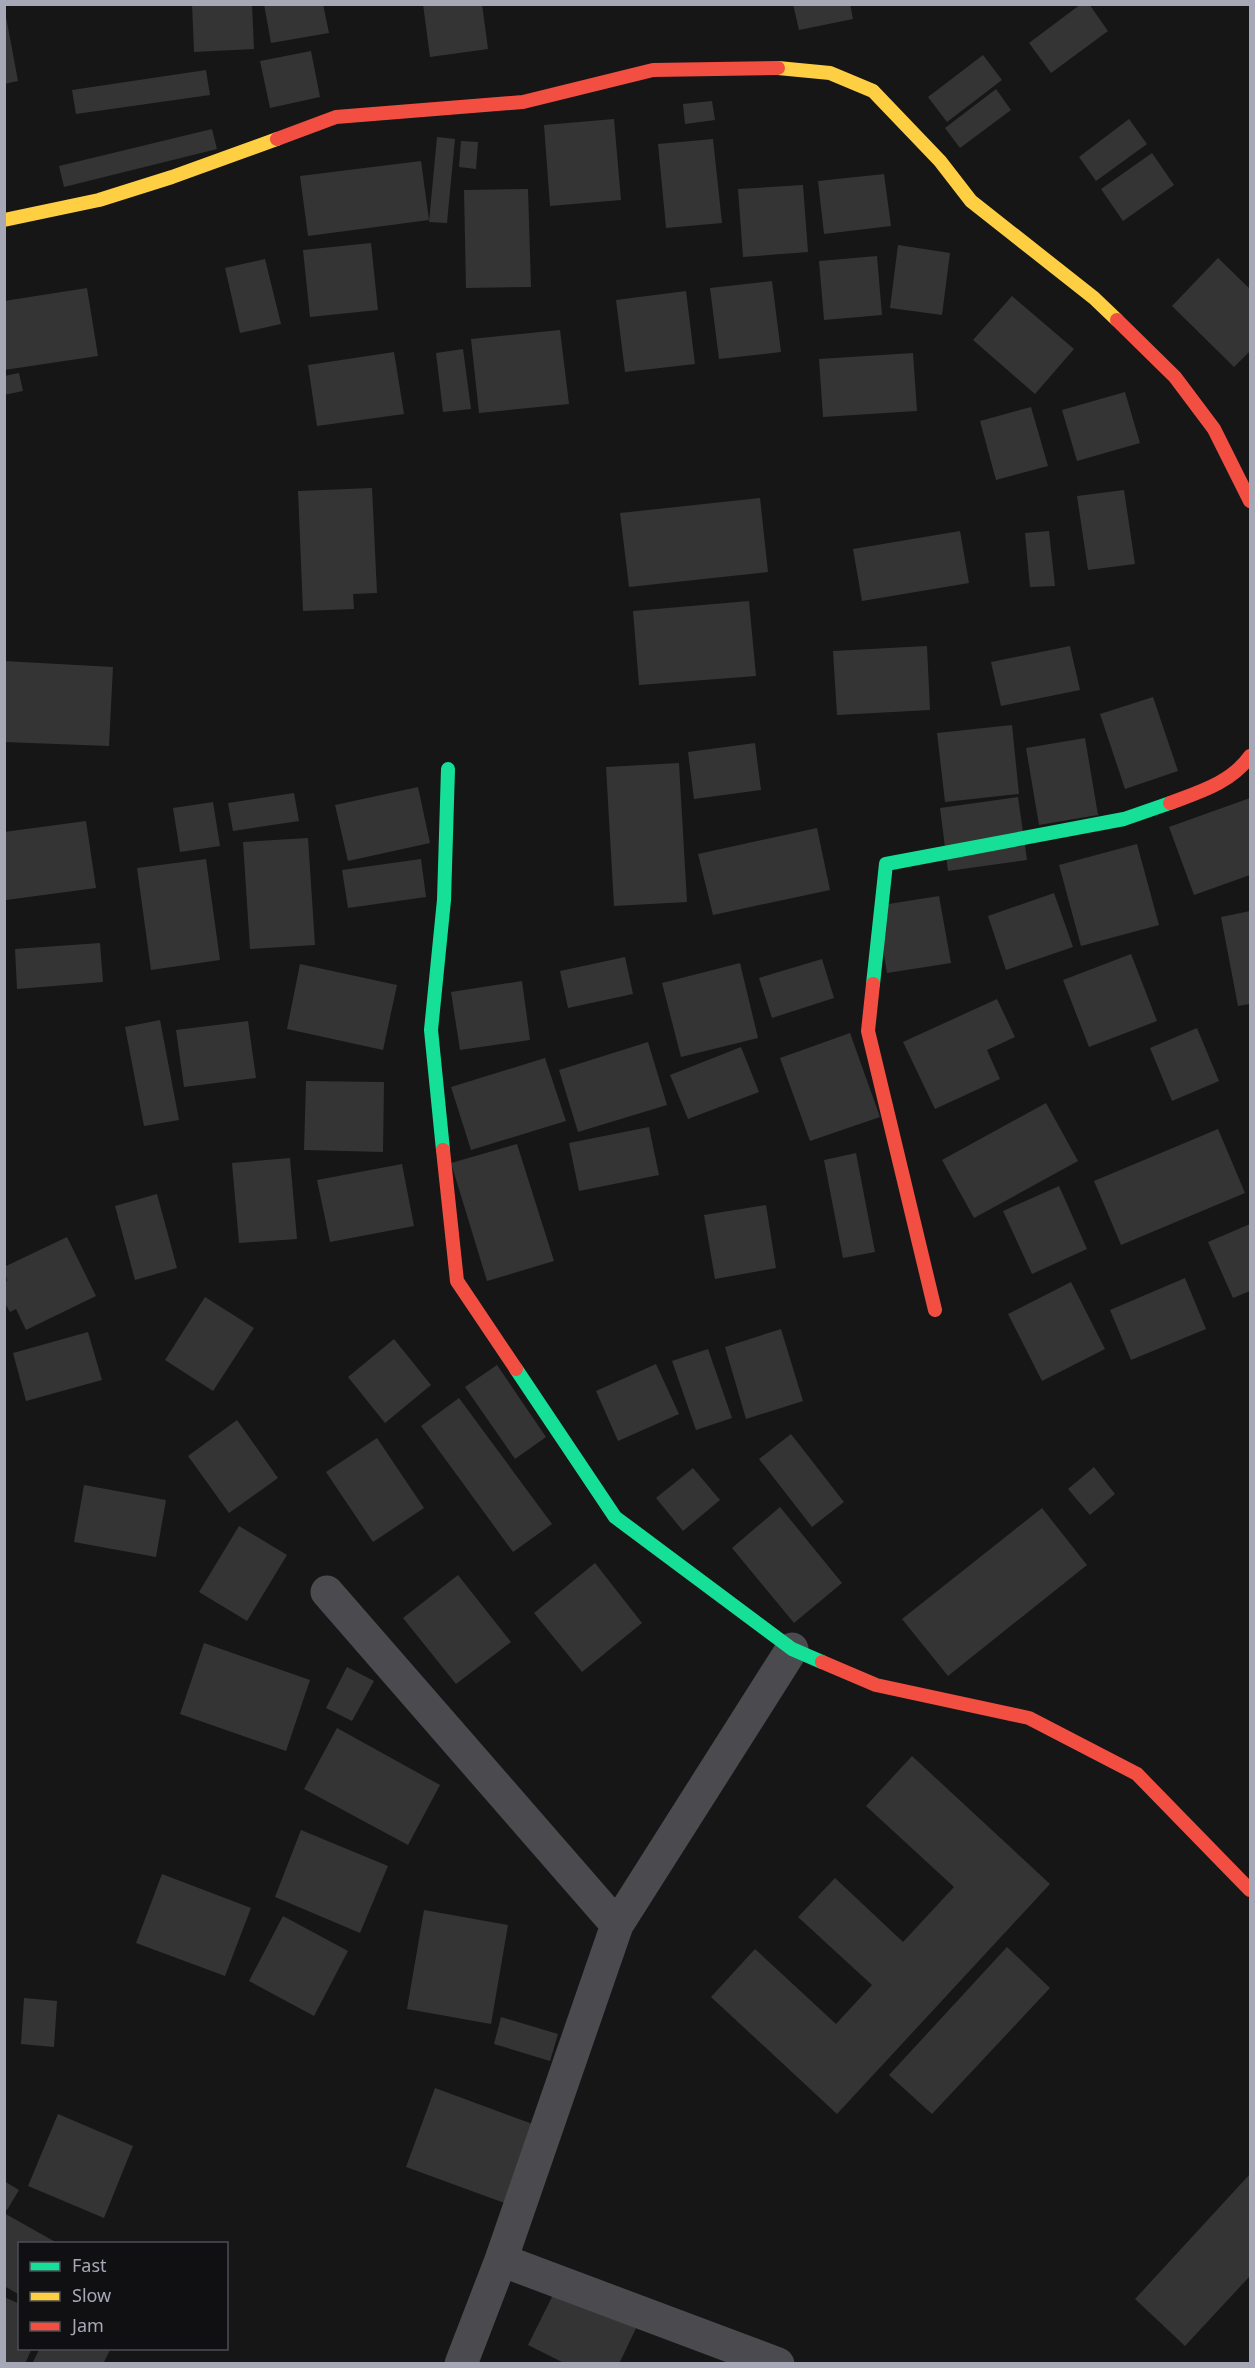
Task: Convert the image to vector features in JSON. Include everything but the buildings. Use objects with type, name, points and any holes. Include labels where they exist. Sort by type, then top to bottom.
[{"type":"street","points":[[4,220],[99,200],[172,177],[336,117],[524,102],[653,70],[773,68],[830,73],[873,91],[940,160],[971,201],[1094,298],[1175,377],[1214,429],[1251,501]]},
{"type":"street","points":[[935,1310],[868,1031],[886,864],[1124,819],[1212,788],[1243,766],[1251,756]]},
{"type":"street","points":[[448,769],[444,900],[430,1030],[457,1281],[615,1517],[792,1649],[876,1685],[1029,1718],[1137,1774],[1251,1890]]},
{"type":"street","points":[[327,1592],[617,1925]]},
{"type":"street","points":[[461,2364],[501,2260],[617,1925],[792,1649]]},
{"type":"street","points":[[501,2260],[778,2364]]},
{"type":"traffic: fast","points":[[443,1150],[431,1030],[444,900],[448,769]]},
{"type":"traffic: fast","points":[[873,984],[886,864],[1124,819],[1170,803]]},
{"type":"traffic: fast","points":[[516,1369],[615,1517],[792,1649],[822,1662]]},
{"type":"traffic: slow","points":[[778,68],[830,73],[873,91],[940,161],[971,201],[1094,298],[1117,320]]},
{"type":"traffic: slow","points":[[4,220],[99,200],[172,177],[277,139]]},
{"type":"traffic: jam","points":[[277,139],[336,117],[523,102],[653,70],[778,68]]},
{"type":"traffic: jam","points":[[1117,320],[1175,377],[1214,429],[1250,501]]},
{"type":"traffic: jam","points":[[1170,803],[1224,780],[1250,756]]},
{"type":"traffic: jam","points":[[873,984],[868,1031],[935,1310]]},
{"type":"traffic: jam","points":[[443,1150],[457,1281],[516,1369]]},
{"type":"traffic: jam","points":[[822,1662],[876,1685],[1029,1718],[1137,1774],[1250,1890]]}]
